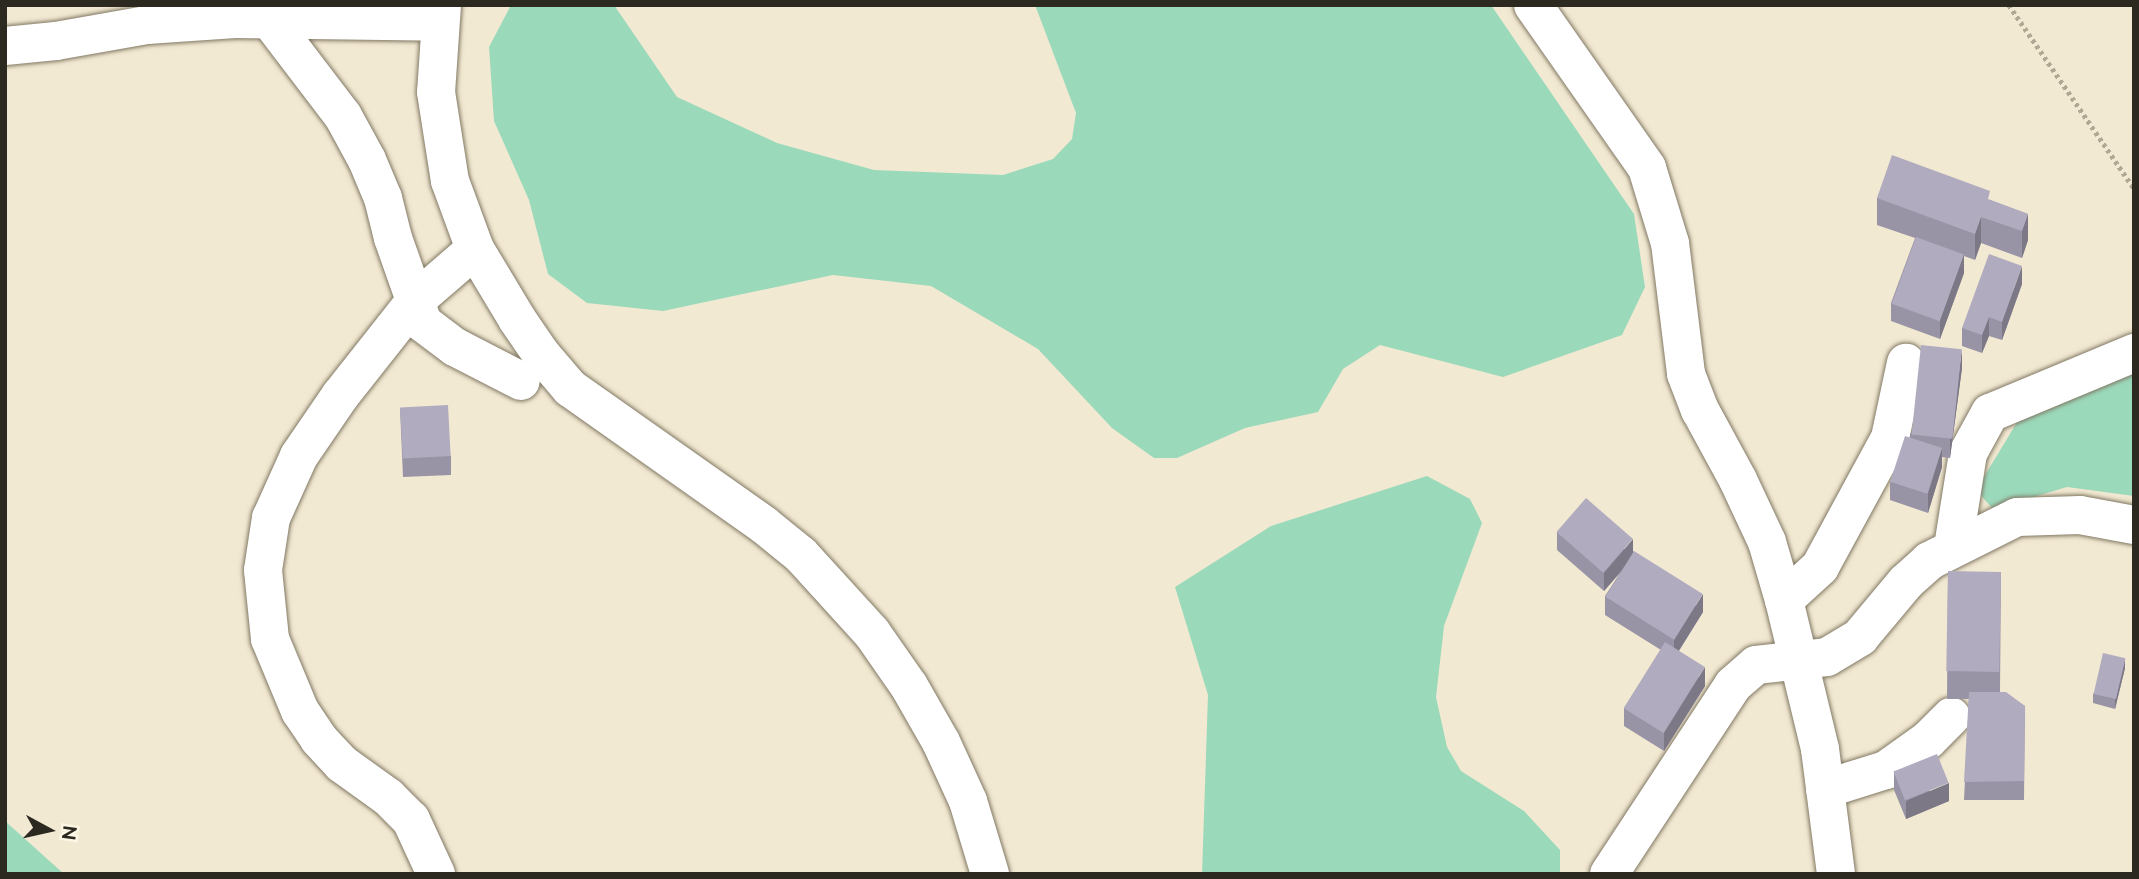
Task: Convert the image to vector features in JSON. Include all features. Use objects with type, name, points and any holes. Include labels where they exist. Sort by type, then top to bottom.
[{"type":"street","points":[[1533,5],[1647,168],[1670,243],[1686,374],[1700,411],[1738,480],[1767,542],[1784,600],[1800,661],[1825,789],[1836,874]]},
{"type":"street","points":[[5,46],[56,41],[147,25],[441,14],[436,92],[450,181],[475,249],[541,354],[570,388],[764,525],[801,555],[872,633],[909,686],[941,742],[968,801],[990,874]]},
{"type":"street","points":[[270,19],[343,116],[367,160],[383,198],[423,323],[436,335],[521,381]]},
{"type":"street","points":[[436,874],[411,820],[388,797],[342,764],[319,739],[300,712],[270,639],[263,570],[271,518],[299,456],[355,376],[415,301],[475,249]]},
{"type":"street","points":[[1953,547],[1968,453],[1990,413],[2134,353]]},
{"type":"street","points":[[1784,600],[1821,566],[1890,438],[1906,363]]},
{"type":"street","points":[[1609,874],[1733,685],[1756,665],[1827,657],[1860,638],[1906,582],[1929,561],[2017,517],[2080,515],[2134,524]]},
{"type":"street","points":[[1825,789],[1886,770],[1928,740],[1951,717]]},
{"type":"path","points":[[2009,5],[2134,188]]},
{"type":"green space","points":[[511,5],[614,5],[677,97],[777,143],[874,170],[1003,175],[1053,159],[1072,139],[1076,113],[1035,5],[1491,5],[1634,214],[1645,287],[1622,335],[1503,377],[1380,345],[1343,369],[1318,412],[1245,428],[1177,458],[1154,458],[1112,428],[1038,349],[931,286],[833,275],[663,311],[587,303],[548,274],[529,200],[494,121],[489,47]]},
{"type":"green space","points":[[2134,357],[2134,496],[2067,487],[1993,509],[1976,490],[2019,419]]},
{"type":"green space","points":[[1427,476],[1470,499],[1482,523],[1444,626],[1436,697],[1447,747],[1461,771],[1524,811],[1560,850],[1560,874],[1202,874],[1208,695],[1175,587],[1271,526]]},
{"type":"green space","points":[[5,821],[64,874],[5,874]]},
{"type":"building","points":[[1892,155],[1990,191],[1988,199],[2028,214],[2022,231],[1981,217],[1975,234],[1877,198]]},
{"type":"building","points":[[1916,237],[1964,254],[1940,321],[1892,304]]},
{"type":"building","points":[[1989,254],[2022,266],[2002,322],[1989,317],[1982,335],[1962,328]]},
{"type":"building","points":[[1921,345],[1962,349],[1952,439],[1912,435]]},
{"type":"building","points":[[448,405],[451,456],[403,458],[400,408]]},
{"type":"building","points":[[1905,436],[1942,448],[1927,494],[1890,482]]},
{"type":"building","points":[[1586,498],[1633,539],[1603,573],[1556,532]]},
{"type":"building","points":[[1634,551],[1703,594],[1674,640],[1605,597]]},
{"type":"building","points":[[1948,571],[2001,572],[1999,672],[1946,671]]},
{"type":"building","points":[[1665,642],[1705,667],[1664,733],[1624,708]]},
{"type":"building","points":[[2103,653],[2125,658],[2116,699],[2094,694]]},
{"type":"building","points":[[1969,692],[2006,692],[2025,706],[2024,781],[1964,782]]},
{"type":"building","points":[[1937,754],[1949,783],[1905,800],[1893,772]]}]
